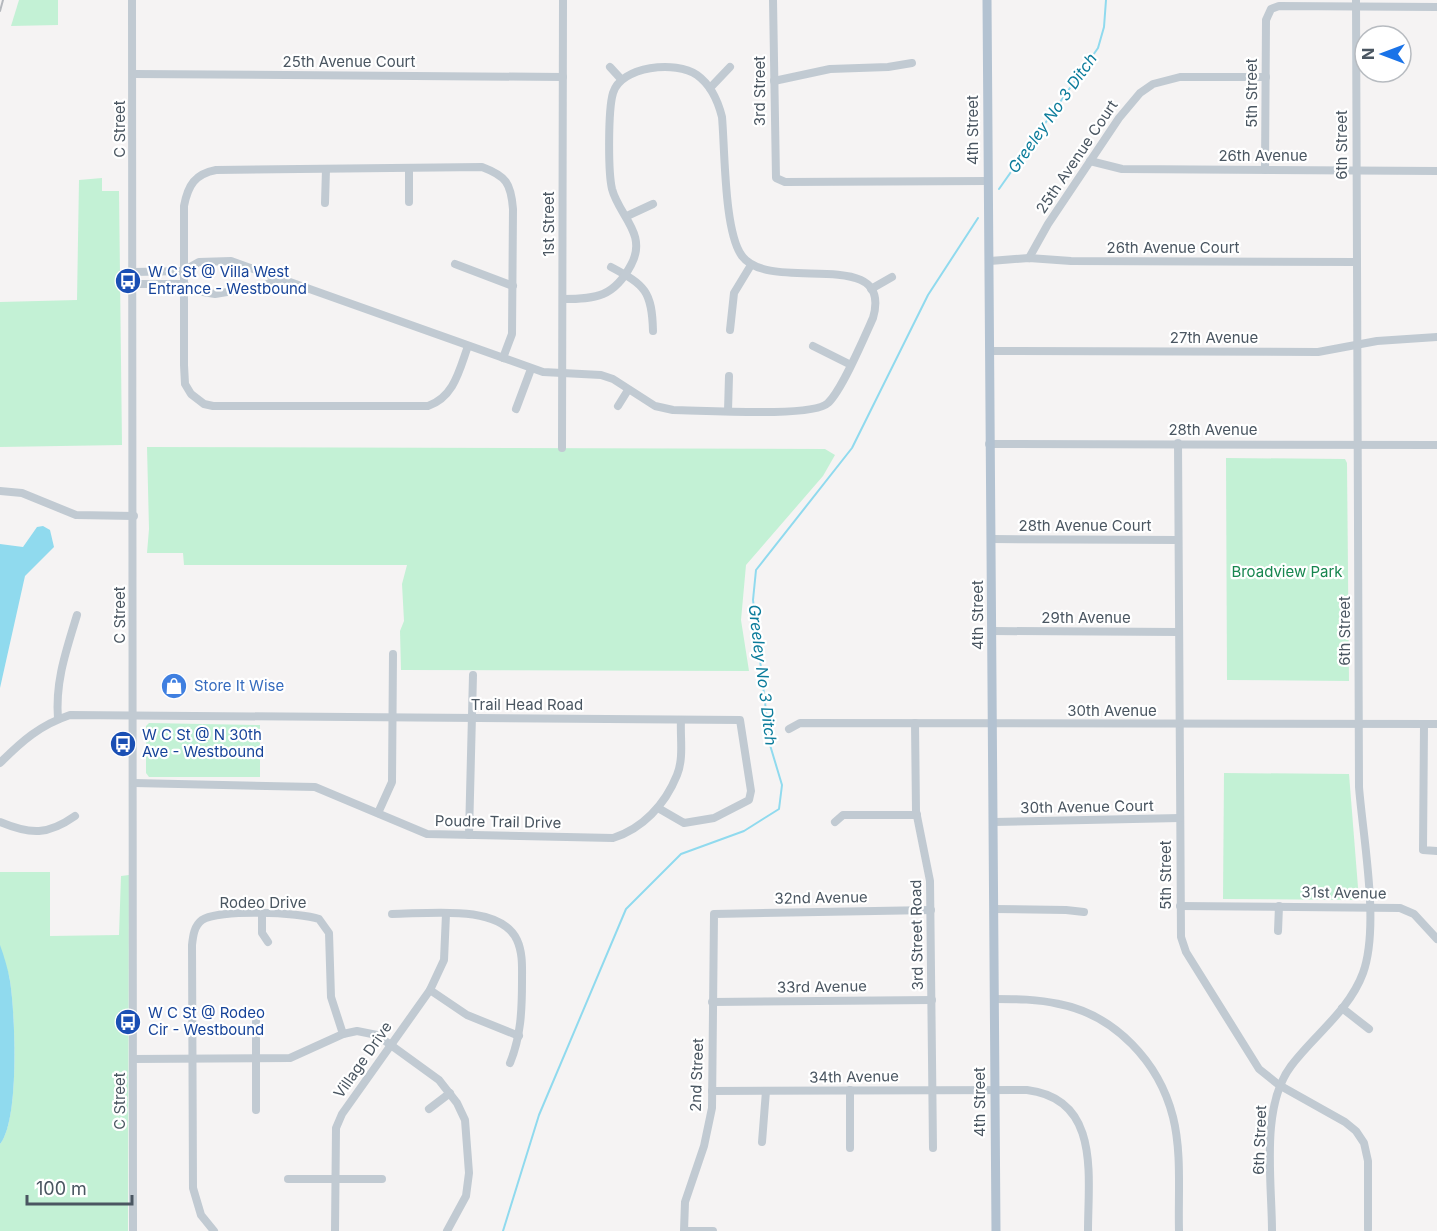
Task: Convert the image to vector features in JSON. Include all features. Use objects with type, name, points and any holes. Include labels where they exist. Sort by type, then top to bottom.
[{"type":"main road","name":"4th Street","points":[[987,0],[996,1231]]},
{"type":"street","name":"C Street","points":[[132,0],[134,74],[133,1231]]},
{"type":"street","name":"1st Street","points":[[562,448],[563,0]]},
{"type":"street","name":"3rd Street","points":[[773,0],[776,178],[784,182],[988,182]]},
{"type":"street","points":[[1356,3],[1437,7]]},
{"type":"street","name":"5th Street","points":[[1265,170],[1267,17],[1271,9],[1279,6],[1356,3]]},
{"type":"street","name":"6th Street","points":[[1272,1231],[1272,1118],[1279,1085],[1295,1060],[1342,1008],[1358,985],[1366,963],[1367,860],[1359,787],[1356,3]]},
{"type":"street","points":[[774,81],[830,69],[888,67],[912,63]]},
{"type":"street","points":[[610,67],[621,79]]},
{"type":"street","points":[[710,88],[730,67]]},
{"type":"street","points":[[134,272],[183,271],[199,262],[222,260],[260,269],[278,279],[531,369],[562,375],[601,375],[613,379],[628,390],[664,409],[799,412],[822,408],[835,394],[874,313],[875,303],[871,289],[860,278],[845,274],[773,273],[751,265],[742,256],[732,233],[722,117],[710,88],[698,75],[683,69],[644,69],[621,79],[614,89],[611,105],[611,186],[635,231],[637,246],[631,265],[604,295],[593,298],[563,299]]},
{"type":"street","name":"25th Avenue Court","points":[[134,74],[563,77]]},
{"type":"street","name":"25th Avenue Court","points":[[1029,258],[1090,161],[1130,103],[1153,84],[1180,77],[1266,77]]},
{"type":"street","name":"26th Avenue","points":[[1090,161],[1122,169],[1437,171]]},
{"type":"street","points":[[468,346],[449,394],[439,402],[428,405],[213,406],[198,401],[185,384],[184,206],[190,185],[198,176],[216,170],[482,167],[501,174],[512,194],[513,286],[512,334],[503,358]]},
{"type":"street","points":[[409,168],[409,202]]},
{"type":"street","points":[[325,203],[326,169]]},
{"type":"street","points":[[627,216],[653,204]]},
{"type":"street","name":"26th Avenue Court","points":[[990,261],[1029,258],[1071,261],[1356,262]]},
{"type":"street","points":[[455,264],[513,286]]},
{"type":"street","points":[[730,330],[732,299],[751,265]]},
{"type":"street","points":[[611,267],[639,283],[651,300],[653,331]]},
{"type":"street","points":[[871,289],[891,277]]},
{"type":"street","points":[[134,284],[184,284],[202,293],[226,294],[263,286],[278,279]]},
{"type":"street","name":"27th Avenue","points":[[990,351],[1318,352],[1377,340],[1437,337]]},
{"type":"street","points":[[813,346],[849,364]]},
{"type":"street","points":[[516,409],[531,369]]},
{"type":"street","points":[[729,376],[729,411]]},
{"type":"street","points":[[618,406],[628,390]]},
{"type":"street","name":"5th Street","points":[[1178,443],[1181,937],[1186,952],[1259,1069],[1279,1085],[1345,1122],[1356,1131],[1364,1143],[1368,1161],[1368,1229]]},
{"type":"street","name":"28th Avenue","points":[[989,444],[1437,445]]},
{"type":"street","points":[[0,491],[22,493],[76,515],[134,516]]},
{"type":"street","name":"28th Avenue Court","points":[[992,539],[1178,540]]},
{"type":"street","points":[[0,763],[31,733],[58,719],[56,695],[59,675],[77,615]]},
{"type":"street","name":"29th Avenue","points":[[993,631],[1179,632]]},
{"type":"street","points":[[378,813],[392,782],[393,654]]},
{"type":"street","points":[[469,834],[470,718],[473,675]]},
{"type":"street","name":"Trail Head Road","points":[[58,719],[70,715],[740,720],[751,796],[748,800],[714,818],[684,823],[658,808]]},
{"type":"street","name":"Poudre Trail Drive","points":[[134,783],[315,787],[427,834],[613,838],[632,832],[658,808],[677,775],[681,753],[681,720]]},
{"type":"street","name":"30th Avenue","points":[[789,729],[800,723],[1437,724]]},
{"type":"street","name":"3rd Street Road","points":[[915,723],[917,815],[927,854],[931,910],[933,1148]]},
{"type":"street","points":[[1424,725],[1423,850],[1437,851]]},
{"type":"street","points":[[834,822],[843,815],[917,815]]},
{"type":"street","points":[[0,822],[42,833],[60,826],[75,816]]},
{"type":"street","name":"30th Avenue Court","points":[[994,822],[1180,818]]},
{"type":"street","name":"31st Avenue","points":[[1180,906],[1368,907],[1408,910],[1420,919],[1437,939]]},
{"type":"street","points":[[1278,906],[1278,931]]},
{"type":"street","points":[[994,909],[1066,909],[1084,912]]},
{"type":"street","name":"32nd Avenue","points":[[712,916],[722,912],[931,910]]},
{"type":"street","points":[[392,914],[446,914],[492,918],[513,934],[521,953],[522,1019],[510,1063]]},
{"type":"street","name":"Village Drive","points":[[335,1231],[336,1128],[342,1114],[430,990],[444,960],[446,914]]},
{"type":"street","points":[[262,915],[262,933],[268,942]]},
{"type":"street","name":"Rodeo Drive","points":[[209,1230],[193,1196],[192,945],[195,930],[200,922],[209,917],[262,915],[311,916],[325,924],[330,943],[331,997],[343,1034]]},
{"type":"street","name":"2nd Street","points":[[685,1231],[685,1202],[704,1146],[712,1108],[712,916]]},
{"type":"street","points":[[430,990],[467,1015],[519,1036]]},
{"type":"street","points":[[995,999],[1035,1000],[1061,1004],[1092,1015],[1127,1040],[1150,1065],[1166,1095],[1173,1118],[1177,1143],[1179,1231]]},
{"type":"street","name":"33rd Avenue","points":[[712,1002],[932,1000]]},
{"type":"street","points":[[1342,1008],[1369,1029]]},
{"type":"street","points":[[256,1018],[256,1110]]},
{"type":"street","points":[[133,1059],[257,1060],[299,1056],[343,1034],[368,1032],[392,1044],[422,1065],[450,1093],[465,1120],[469,1173],[463,1205],[447,1231]]},
{"type":"street","points":[[850,1090],[850,1148]]},
{"type":"street","name":"34th Avenue","points":[[712,1091],[1027,1090],[1047,1095],[1064,1104],[1078,1121],[1087,1150],[1088,1231]]},
{"type":"street","points":[[762,1142],[766,1091]]},
{"type":"street","points":[[429,1109],[450,1093]]},
{"type":"street","points":[[288,1179],[382,1179]]},
{"type":"street","points":[[685,1231],[713,1231]]},
{"type":"green space","points":[[19,0],[58,0],[58,25],[11,26]]},
{"type":"green space","points":[[102,178],[102,191],[119,191],[122,445],[0,447],[0,302],[77,300],[79,180]]},
{"type":"green space","points":[[147,447],[825,449],[835,455],[823,476],[746,565],[741,620],[749,671],[401,670],[400,631],[404,621],[402,584],[407,565],[184,565],[183,553],[147,553],[149,529]]},
{"type":"green space","name":"Broadview Park","points":[[1226,458],[1345,459],[1347,463],[1349,681],[1227,680]]},
{"type":"green space","points":[[149,723],[260,725],[260,777],[149,777],[146,773],[146,726]]},
{"type":"green space","points":[[1224,773],[1349,774],[1359,900],[1223,899]]},
{"type":"green space","points":[[0,872],[50,872],[50,936],[119,935],[121,876],[129,875],[128,1231],[0,1231],[0,1144],[11,1113],[14,1040],[10,981],[0,946]]},
{"type":"water","points":[[43,526],[50,530],[54,547],[25,576],[0,688],[0,544],[23,547],[37,527]]},
{"type":"water","points":[[0,945],[12,996],[14,1065],[11,1112],[0,1144]]},
{"type":"waterway","name":"Greeley No 3 Ditch","points":[[999,189],[1098,48],[1104,27],[1106,0]]},
{"type":"waterway","name":"Greeley No 3 Ditch","points":[[503,1231],[539,1115],[626,909],[681,854],[744,831],[779,809],[782,785],[770,745],[753,600],[756,570],[852,448],[928,295],[978,218]]},
{"type":"railway","points":[[0,11],[3,0]]},
{"type":"place","name":"W C St @ Villa West Entrance - Westbound","points":[[128,281]]},
{"type":"place","name":"Store It Wise","points":[[174,686]]},
{"type":"place","name":"W C St @ N 30th Ave - Westbound","points":[[123,744]]},
{"type":"place","name":"W C St @ Rodeo Cir - Westbound","points":[[128,1022]]}]
